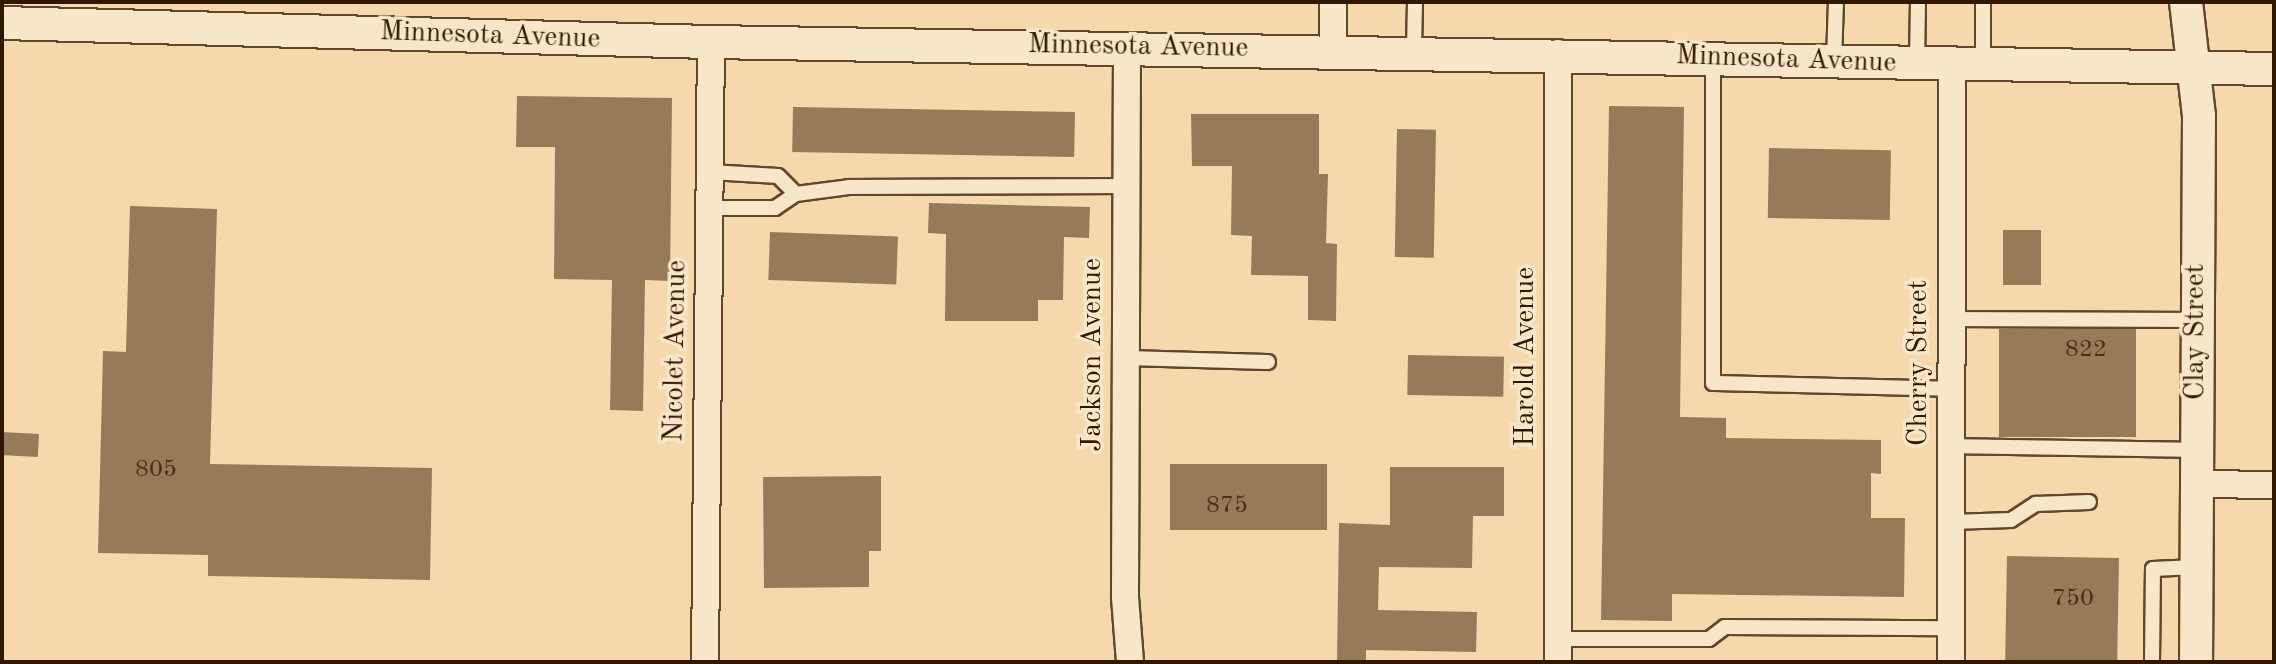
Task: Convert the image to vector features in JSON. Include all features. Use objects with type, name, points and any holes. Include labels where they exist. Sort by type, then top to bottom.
[{"type":"street","points":[[1333,2],[1333,49]]},
{"type":"street","name":"Clay Street","points":[[2186,2],[2199,116],[2195,320],[2196,662]]},
{"type":"street","name":"Minnesota Avenue","points":[[2,23],[711,42],[1414,50],[1917,64],[2274,69]]},
{"type":"street","name":"Nicolet Avenue","points":[[705,662],[711,42]]},
{"type":"street","name":"Jackson Avenue","points":[[1127,48],[1125,597],[1130,662]]},
{"type":"street","name":"Harold Avenue","points":[[1558,53],[1558,650]]},
{"type":"street","name":"Cherry Street","points":[[1951,662],[1951,319],[1967,65]]},
{"type":"street","points":[[2196,484],[2274,485]]},
{"type":"lane","points":[[1414,50],[1415,2]]},
{"type":"lane","points":[[1834,61],[1836,2]]},
{"type":"lane","points":[[1917,64],[1918,2]]},
{"type":"lane","points":[[1967,65],[1983,2]]},
{"type":"lane","points":[[1713,58],[1713,383],[1951,389]]},
{"type":"lane","points":[[710,172],[778,176],[796,194]]},
{"type":"lane","points":[[710,208],[775,208],[796,194],[849,187],[1125,186]]},
{"type":"lane","points":[[1951,319],[2195,320]]},
{"type":"lane","points":[[1126,358],[1268,362]]},
{"type":"lane","points":[[1951,446],[2196,450]]},
{"type":"lane","points":[[1951,522],[2011,520],[2036,504],[2089,502]]},
{"type":"lane","points":[[2152,662],[2153,569],[2196,567]]},
{"type":"lane","points":[[1558,650],[1709,639],[1725,627],[1951,628]]},
{"type":"building","points":[[517,96],[672,98],[670,281],[645,280],[643,411],[610,410],[612,280],[554,279],[555,147],[516,147]]},
{"type":"building","points":[[1609,106],[1684,107],[1680,417],[1726,418],[1726,438],[1881,440],[1881,474],[1871,473],[1871,518],[1905,518],[1904,597],[1672,594],[1672,621],[1601,620]]},
{"type":"building","points":[[793,107],[1075,112],[1074,157],[792,152]]},
{"type":"building","points":[[1191,114],[1319,114],[1319,174],[1328,174],[1326,243],[1337,244],[1336,321],[1308,320],[1308,276],[1251,275],[1252,236],[1231,235],[1232,166],[1192,166]]},
{"type":"building","points":[[1397,129],[1436,130],[1434,258],[1395,257]]},
{"type":"building","points":[[1769,148],[1891,150],[1890,220],[1768,218]]},
{"type":"building","points":[[929,203],[1090,207],[1089,238],[1064,237],[1063,300],[1038,300],[1038,321],[945,321],[946,234],[928,233]]},
{"type":"building","points":[[130,206],[217,209],[210,464],[432,468],[430,580],[208,576],[208,555],[98,553],[103,351],[126,352]]},
{"type":"building","points":[[2003,230],[2041,230],[2041,285],[2003,285]]},
{"type":"building","points":[[770,232],[898,236],[896,284],[768,280]]},
{"type":"building","points":[[1999,329],[2136,329],[2136,437],[1999,437]]},
{"type":"building","points":[[1408,355],[1504,357],[1503,397],[1407,395]]},
{"type":"building","points":[[2,432],[39,434],[38,457],[2,455]]},
{"type":"building","points":[[1170,464],[1327,464],[1327,530],[1170,530]]},
{"type":"building","points":[[1390,467],[1504,467],[1504,516],[1473,516],[1472,568],[1379,567],[1378,610],[1477,612],[1476,652],[1366,650],[1366,662],[1337,662],[1339,523],[1390,525]]},
{"type":"building","points":[[881,476],[881,551],[869,551],[869,587],[764,588],[763,477]]},
{"type":"building","points":[[2007,556],[2119,558],[2117,662],[2005,662]]}]
